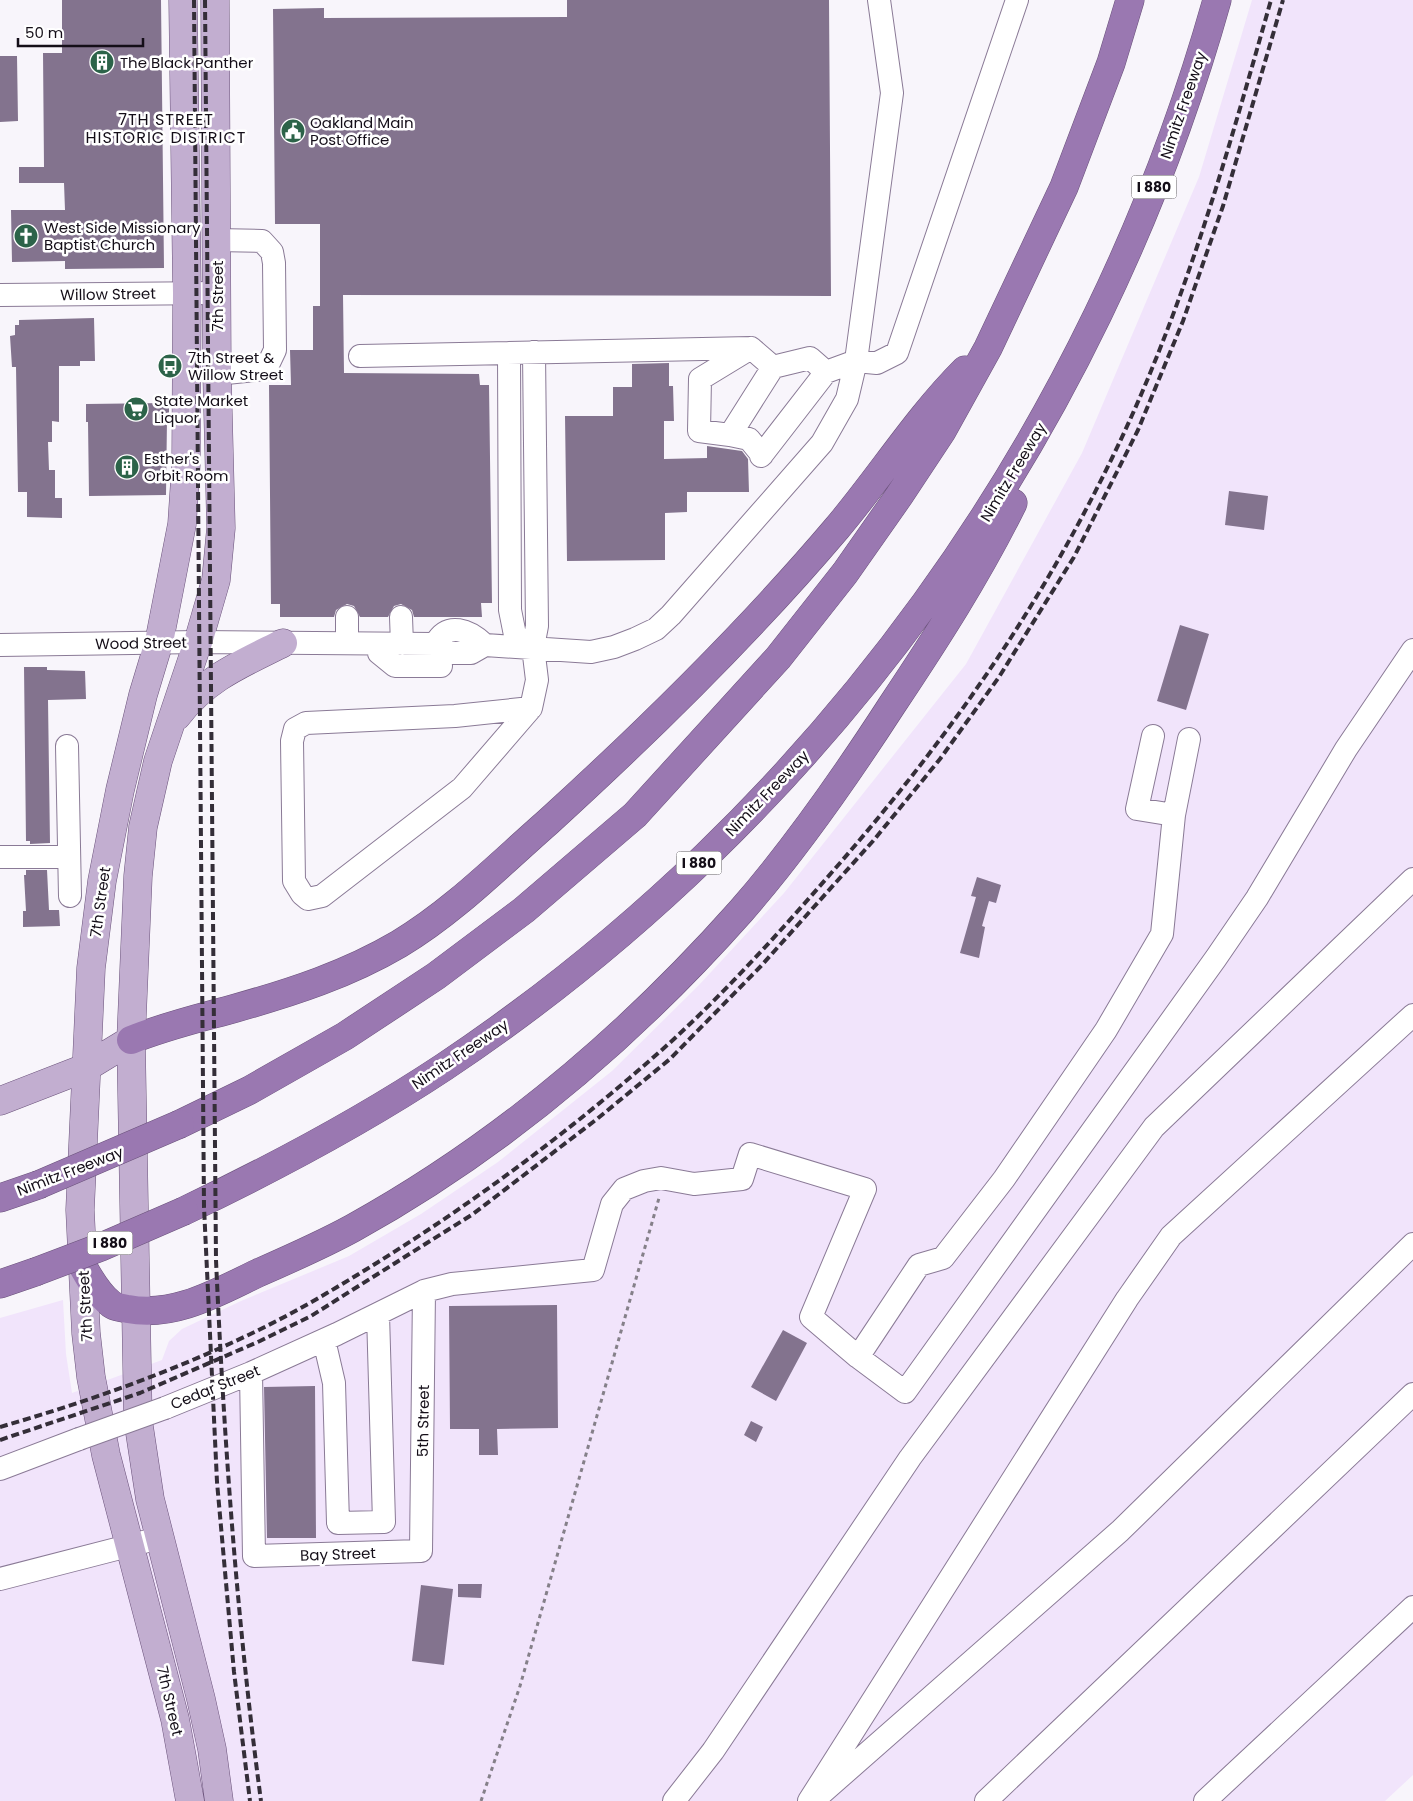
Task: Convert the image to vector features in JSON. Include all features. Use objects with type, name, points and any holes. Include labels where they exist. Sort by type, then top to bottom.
[{"type":"highway","name":"Nimitz Freeway","points":[[0,1198],[38,1185],[180,1124],[250,1090],[313,1055],[429,981],[531,905],[635,815],[654,791],[730,713],[802,630],[845,573],[942,431],[988,348],[1064,187],[1111,63],[1130,0]]},
{"type":"highway","name":"Nimitz Freeway","points":[[0,1284],[101,1247],[184,1211],[318,1143],[443,1067],[562,981],[640,917],[701,861],[809,750],[874,673],[918,615],[1005,486],[1072,366],[1120,267],[1149,200],[1187,97],[1217,0]]},
{"type":"highway","points":[[131,1040],[159,1028],[283,995],[338,975],[400,943],[446,911],[622,755],[732,645],[858,503],[938,397],[988,348]]},
{"type":"highway","points":[[83,1267],[97,1290],[112,1306],[136,1310],[173,1308],[203,1299],[328,1241],[380,1212],[468,1156],[528,1111],[611,1042],[665,991],[741,910],[802,834],[857,758],[963,595],[1011,507],[1043,440],[1072,366]]},
{"type":"main road","name":"7th Street","points":[[183,0],[187,293],[186,464],[182,524],[159,642],[143,695],[124,771],[102,881],[91,968],[80,1210],[91,1377],[106,1455],[175,1719],[190,1801]]},
{"type":"main road","name":"7th Street","points":[[215,0],[217,374],[221,528],[216,580],[198,642],[168,727],[151,788],[143,828],[138,876],[131,1040],[138,1420],[159,1538],[202,1699],[212,1749],[219,1801]]},
{"type":"main road","points":[[168,727],[190,699],[210,681],[283,643]]},
{"type":"main road","points":[[0,1101],[85,1068],[131,1040]]},
{"type":"street","points":[[364,647],[471,653],[485,645],[525,646],[591,652],[614,647],[656,629],[671,615],[822,443],[847,399],[856,361],[892,93],[879,0]]},
{"type":"street","points":[[751,348],[700,379],[699,431],[749,439],[762,455],[826,372],[856,361],[877,363],[897,353],[1018,0]]},
{"type":"street","points":[[216,240],[262,241],[272,252],[274,263],[275,340],[275,350],[266,369],[217,374]]},
{"type":"street","name":"Willow Street","points":[[0,295],[217,293]]},
{"type":"street","points":[[360,356],[751,348],[773,367]]},
{"type":"street","points":[[525,646],[537,626],[534,352]]},
{"type":"street","points":[[509,353],[510,610],[537,680],[531,708],[462,788],[322,896],[308,898],[302,894],[294,881],[292,742],[295,729],[306,722],[455,716],[531,708]]},
{"type":"street","points":[[730,435],[773,367],[810,358],[826,372]]},
{"type":"street","points":[[347,617],[364,647]]},
{"type":"street","points":[[401,617],[402,644]]},
{"type":"street","points":[[364,647],[435,644],[444,632],[454,630],[473,634],[485,645]]},
{"type":"street","name":"Wood Street","points":[[0,645],[198,642],[283,643],[364,647]]},
{"type":"street","points":[[678,1180],[694,1184],[742,1179],[750,1154],[865,1189],[811,1317],[858,1357],[905,1392],[1216,958],[1257,898],[1346,749],[1413,650]]},
{"type":"street","points":[[1153,736],[1138,809],[1174,815]]},
{"type":"street","points":[[858,1357],[919,1265],[943,1258],[1004,1179],[1106,1030],[1158,942],[1162,934],[1174,815],[1189,739]]},
{"type":"street","points":[[67,746],[70,896]]},
{"type":"street","points":[[0,857],[69,857]]},
{"type":"street","points":[[674,1801],[714,1751],[910,1458],[1154,1127],[1413,879]]},
{"type":"street","points":[[809,1801],[1122,1308],[1171,1236],[1413,1015]]},
{"type":"street","name":"Cedar Street","points":[[0,1469],[165,1408],[251,1373],[424,1291],[452,1284],[593,1270],[612,1204],[624,1189],[644,1181],[661,1178],[678,1180]]},
{"type":"street","points":[[813,1801],[1120,1530],[1413,1244]]},
{"type":"street","name":"5th Street","points":[[422,1551],[424,1291]]},
{"type":"street","points":[[324,1340],[334,1383],[338,1523],[384,1522],[378,1314]]},
{"type":"street","name":"Bay Street","points":[[251,1373],[254,1556],[422,1551]]},
{"type":"street","points":[[986,1801],[1413,1394]]},
{"type":"street","points":[[0,1579],[159,1538]]},
{"type":"street","points":[[1205,1801],[1413,1607]]},
{"type":"path","points":[[481,1801],[520,1686],[659,1198],[664,1191],[678,1180]]},
{"type":"shaded area","points":[[1252,0],[1413,0],[1413,1775],[1385,1801],[0,1801],[0,1318],[63,1300],[66,1354],[72,1393],[162,1360],[169,1341],[182,1329],[241,1301],[349,1256],[421,1214],[498,1162],[612,1071],[699,985],[784,893],[966,664],[1082,453],[1199,177]]},
{"type":"building","points":[[62,0],[161,0],[164,268],[65,269],[65,261],[12,262],[11,210],[65,210],[64,183],[19,183],[19,167],[44,167],[43,53],[62,53]]},
{"type":"building","points":[[567,0],[829,0],[831,296],[343,295],[344,373],[479,374],[480,385],[489,385],[492,603],[481,603],[482,617],[414,617],[412,610],[401,604],[394,606],[388,617],[360,617],[354,606],[347,604],[336,610],[334,617],[280,617],[280,604],[271,604],[269,385],[291,385],[290,350],[313,350],[313,306],[320,306],[320,224],[275,224],[273,9],[324,8],[324,18],[567,17]]},
{"type":"building","points":[[0,56],[17,56],[18,121],[0,122]]},
{"type":"building","points":[[94,318],[95,361],[80,361],[80,366],[59,366],[59,422],[52,421],[52,442],[48,442],[49,470],[55,470],[55,498],[62,498],[62,518],[27,517],[27,492],[18,492],[16,367],[12,367],[10,336],[15,335],[15,325],[19,325],[19,320]]},
{"type":"building","points":[[669,363],[669,386],[673,386],[674,421],[664,421],[664,459],[707,458],[707,446],[742,451],[748,459],[749,492],[687,492],[687,512],[665,513],[665,560],[567,561],[565,416],[613,416],[613,387],[632,387],[632,364]]},
{"type":"building","points":[[166,403],[166,406],[169,406],[169,419],[167,419],[166,495],[89,496],[86,404]]},
{"type":"building","points":[[1229,491],[1268,496],[1264,530],[1225,525]]},
{"type":"building","points":[[1180,625],[1209,634],[1186,710],[1157,701]]},
{"type":"building","points":[[24,667],[47,667],[47,670],[85,671],[86,699],[48,700],[50,843],[30,844],[30,841],[26,841]]},
{"type":"building","points":[[26,870],[47,870],[49,910],[59,910],[60,926],[23,927],[23,911],[26,911],[24,875],[26,875]]},
{"type":"building","points":[[977,877],[1001,885],[996,903],[989,901],[982,926],[985,927],[979,958],[960,953],[976,897],[971,896]]},
{"type":"building","points":[[557,1305],[558,1428],[497,1429],[498,1455],[479,1455],[479,1429],[450,1429],[449,1306]]},
{"type":"building","points":[[783,1330],[807,1343],[776,1401],[751,1387]]},
{"type":"building","points":[[315,1386],[316,1538],[267,1538],[264,1387]]},
{"type":"building","points":[[751,1421],[763,1427],[756,1442],[744,1435]]},
{"type":"building","points":[[458,1584],[482,1584],[481,1598],[458,1597]]},
{"type":"building","points":[[421,1585],[453,1589],[444,1665],[412,1661]]},
{"type":"railway","points":[[194,0],[204,1207],[217,1482],[234,1672],[250,1801]]},
{"type":"railway","points":[[205,0],[216,1260],[232,1531],[261,1801]]},
{"type":"railway","points":[[0,1427],[118,1389],[235,1341],[308,1304],[405,1245],[452,1214],[544,1147],[631,1076],[714,1001],[790,920],[869,829],[948,729],[1019,625],[1083,514],[1113,456],[1138,401],[1183,288],[1238,116],[1271,0]]},
{"type":"railway","points":[[0,1440],[140,1393],[260,1341],[311,1316],[473,1214],[597,1119],[670,1059],[761,966],[873,841],[940,759],[999,677],[1074,557],[1138,430],[1183,321],[1223,206],[1283,0]]},
{"type":"place","name":"The Black Panther","points":[[102,62]]},
{"type":"place","name":"Oakland Main Post Office","points":[[293,131]]},
{"type":"place","name":"West Side Missionary Baptist Church","points":[[26,236]]},
{"type":"place","name":"7th Street & Willow Street","points":[[170,366]]},
{"type":"place","name":"State Market Liquor","points":[[136,409]]},
{"type":"place","name":"Esther's Orbit Room","points":[[127,467]]},
{"type":"district","name":"7TH STREET HISTORIC DISTRICT","points":[[166,128]]}]
